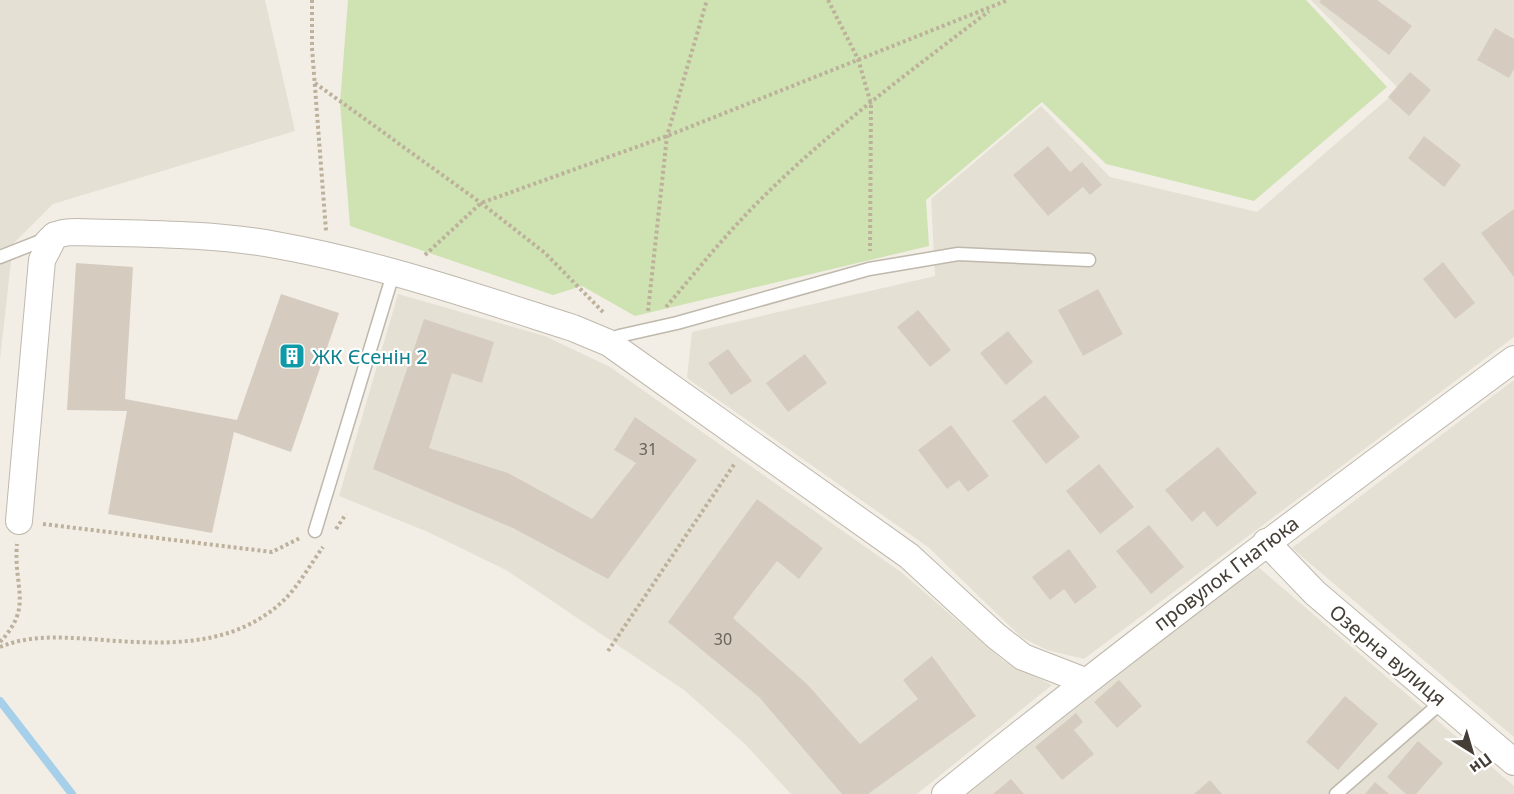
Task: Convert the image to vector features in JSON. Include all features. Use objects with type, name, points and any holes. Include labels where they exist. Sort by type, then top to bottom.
[{"type":"street","points":[[19,521],[42,260],[55,235],[77,232],[215,237],[275,244],[329,255],[614,340],[749,442],[909,556],[996,636],[1023,657],[1085,681]]},
{"type":"street","name":"провулок Гнатюка","points":[[945,794],[1085,681],[1266,542],[1514,359]]},
{"type":"street","name":"Озерна вулиця","points":[[1266,542],[1315,592],[1514,762]]},
{"type":"lane","points":[[0,257],[55,235]]},
{"type":"lane","points":[[614,340],[869,269],[958,254],[1089,260]]},
{"type":"lane","points":[[315,531],[398,275]]},
{"type":"lane","points":[[1336,794],[1443,701]]},
{"type":"path","points":[[312,0],[321,185],[329,255]]},
{"type":"path","points":[[646,330],[667,136],[707,0]]},
{"type":"path","points":[[828,0],[858,59],[871,104],[869,269]]},
{"type":"path","points":[[398,275],[481,202],[667,136],[858,59],[993,8],[1008,0]]},
{"type":"path","points":[[646,330],[738,223],[786,177],[871,104],[993,8]]},
{"type":"path","points":[[315,83],[481,202],[575,281],[600,308],[614,340]]},
{"type":"path","points":[[608,651],[749,442]]},
{"type":"path","points":[[0,642],[12,630],[21,609],[15,561],[19,521],[272,552],[346,514],[333,534]]},
{"type":"path","points":[[0,647],[42,637],[151,644],[189,643],[210,639],[258,620],[282,601],[326,543]]},
{"type":"shaded area","points":[[0,0],[265,0],[295,131],[53,204],[13,244],[0,359]]},
{"type":"shaded area","points":[[1311,0],[1514,0],[1514,337],[1084,659],[1047,650],[1021,637],[928,547],[687,378],[692,332],[935,276],[931,199],[1041,106],[1110,177],[1257,212],[1399,89]]},
{"type":"shaded area","points":[[398,294],[545,336],[610,367],[901,572],[1004,661],[1052,685],[917,794],[791,794],[745,744],[684,690],[506,570],[428,532],[339,496]]},
{"type":"shaded area","points":[[1514,380],[1514,737],[1292,548]]},
{"type":"shaded area","points":[[1257,566],[1514,786],[1514,794],[967,794]]},
{"type":"green space","points":[[348,0],[1306,0],[1387,87],[1254,201],[1106,164],[1042,102],[926,200],[929,246],[635,316],[582,286],[553,295],[350,226],[340,103]]},
{"type":"building","points":[[1321,0],[1377,0],[1412,26],[1389,55],[1319,2]]},
{"type":"building","points":[[1495,28],[1514,39],[1514,69],[1509,78],[1477,60]]},
{"type":"building","points":[[1410,72],[1431,90],[1409,116],[1388,97]]},
{"type":"building","points":[[1424,136],[1461,165],[1444,187],[1408,158]]},
{"type":"building","points":[[1048,146],[1070,172],[1082,162],[1102,185],[1090,195],[1083,187],[1048,216],[1013,175]]},
{"type":"building","points":[[1514,209],[1514,277],[1481,233]]},
{"type":"building","points":[[1443,262],[1475,303],[1455,319],[1423,279]]},
{"type":"building","name":"ЖК Єсенін 2","points":[[76,263],[133,267],[125,399],[237,420],[281,294],[339,313],[291,452],[234,432],[212,533],[108,514],[127,411],[67,410]]},
{"type":"building","points":[[1098,289],[1123,334],[1083,356],[1058,310]]},
{"type":"building","points":[[918,310],[951,350],[930,367],[897,327]]},
{"type":"building","points":[[424,319],[494,342],[482,383],[452,373],[429,448],[508,473],[592,519],[636,463],[614,450],[635,417],[697,460],[608,579],[513,528],[373,469]]},
{"type":"building","points":[[1008,331],[1033,362],[1006,385],[980,353]]},
{"type":"building","points":[[728,349],[752,381],[731,395],[708,363]]},
{"type":"building","points":[[805,354],[827,383],[788,412],[766,383]]},
{"type":"building","points":[[1045,395],[1080,437],[1046,464],[1012,421]]},
{"type":"building","points":[[951,425],[989,476],[968,492],[959,480],[947,489],[918,450]]},
{"type":"building","points":[[1218,447],[1257,493],[1217,527],[1204,511],[1192,522],[1165,490]]},
{"type":"building","points":[[1099,464],[1134,507],[1100,534],[1066,491]]},
{"type":"building","points":[[757,499],[823,548],[799,579],[777,561],[733,618],[808,685],[860,744],[918,699],[903,680],[932,656],[976,716],[868,794],[842,794],[759,697],[668,622]]},
{"type":"building","points":[[1149,525],[1184,567],[1151,594],[1116,551]]},
{"type":"building","points":[[1069,549],[1097,587],[1075,604],[1064,589],[1050,600],[1032,577]]},
{"type":"building","points":[[1119,680],[1142,706],[1117,728],[1094,702]]},
{"type":"building","points":[[1345,696],[1378,724],[1338,770],[1306,742]]},
{"type":"building","points":[[1076,713],[1083,722],[1074,730],[1094,754],[1062,780],[1035,747]]},
{"type":"building","points":[[1418,741],[1443,763],[1416,794],[1406,794],[1387,777]]},
{"type":"building","points":[[1011,779],[1024,794],[993,794]]},
{"type":"building","points":[[1210,780],[1222,794],[1194,794]]},
{"type":"building","points":[[1375,782],[1389,794],[1365,794]]},
{"type":"waterway","points":[[0,701],[72,794]]},
{"type":"place","name":"ЖК Єсенін 2","points":[[292,356]]}]
